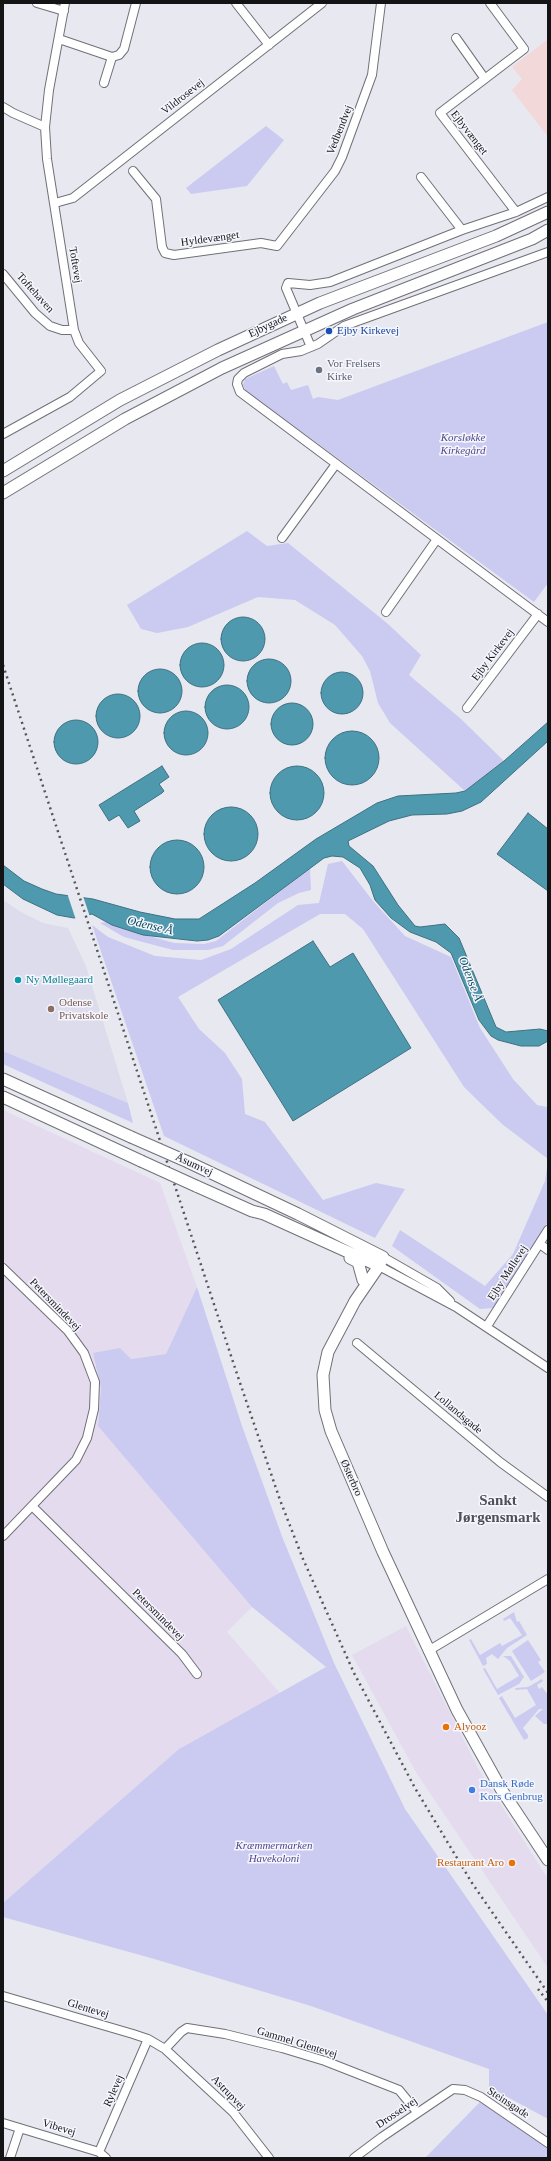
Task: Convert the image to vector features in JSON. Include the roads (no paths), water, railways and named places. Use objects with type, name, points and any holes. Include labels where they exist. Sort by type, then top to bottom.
[{"type":"street","points":[[37,3],[65,7]]},
{"type":"street","points":[[59,39],[112,57],[119,55],[124,49],[136,3]]},
{"type":"street","points":[[236,3],[269,45]]},
{"type":"street","name":"Vildrosevej","points":[[55,203],[72,198],[322,3]]},
{"type":"street","name":"Vedbendvej","points":[[277,246],[335,171],[342,157],[372,75],[381,3]]},
{"type":"street","name":"Ejbyvænget","points":[[490,3],[524,49],[440,113],[516,212]]},
{"type":"street","name":"Toftevej","points":[[3,434],[70,397],[101,371],[79,343],[74,330],[47,159],[45,127],[49,90],[65,7]]},
{"type":"street","points":[[456,38],[485,79]]},
{"type":"street","points":[[104,83],[112,57]]},
{"type":"street","points":[[3,107],[45,127]]},
{"type":"street","name":"Hyldevænget","points":[[133,170],[156,199],[162,247],[165,253],[174,255],[260,243],[277,246]]},
{"type":"street","points":[[421,177],[462,230]]},
{"type":"street","points":[[304,330],[286,288],[288,283],[292,282],[310,286],[330,282],[462,230],[516,212],[548,197]]},
{"type":"street","name":"Ejbygade","points":[[3,471],[120,400],[205,356],[297,313],[368,283],[496,236],[548,212]]},
{"type":"street","name":"Ejbygade","points":[[3,492],[136,413],[222,368],[304,330],[389,294],[532,239],[548,230]]},
{"type":"street","points":[[548,252],[344,326],[323,342],[311,347],[282,354],[244,373],[238,379],[237,384],[240,392],[548,622]]},
{"type":"street","name":"Toftehaven","points":[[3,274],[35,313],[50,326],[62,330],[74,330]]},
{"type":"street","name":"Ejbygade","points":[[304,330],[311,347]]},
{"type":"street","points":[[282,538],[336,464]]},
{"type":"street","points":[[386,612],[437,539]]},
{"type":"street","name":"Ejby Kirkevej","points":[[467,708],[538,614]]},
{"type":"street","name":"Åsumvej","points":[[3,1079],[188,1162],[298,1214],[377,1260]]},
{"type":"street","name":"Åsumvej","points":[[3,1097],[252,1212],[264,1214],[377,1260]]},
{"type":"street","points":[[252,1212],[358,1262],[363,1280]]},
{"type":"street","name":"Ejby Møllevej","points":[[487,1326],[548,1230]]},
{"type":"street","points":[[540,1244],[548,1250]]},
{"type":"street","points":[[377,1260],[437,1288],[456,1307],[487,1326],[548,1368]]},
{"type":"street","name":"Østerbro","points":[[355,1301],[363,1280],[377,1260]]},
{"type":"street","name":"Østerbro","points":[[377,1260],[328,1352],[323,1374],[325,1410],[331,1431],[428,1651],[457,1710],[501,1789],[548,1860]]},
{"type":"street","name":"Petersmindevej","points":[[3,1268],[68,1331],[84,1353],[94,1382],[94,1409],[84,1443],[76,1460],[3,1536]]},
{"type":"street","name":"Lollandsgade","points":[[357,1343],[500,1462],[548,1497]]},
{"type":"street","name":"Petersmindevej","points":[[32,1506],[182,1654],[196,1674]]},
{"type":"street","points":[[428,1651],[509,1601],[548,1579]]},
{"type":"street","name":"Glentevej","points":[[3,1996],[148,2040],[165,2049]]},
{"type":"street","name":"Gammel Glentevej","points":[[165,2049],[181,2032],[187,2028],[225,2034],[275,2046],[325,2061],[399,2090],[417,2112]]},
{"type":"street","name":"Rylevej","points":[[99,2152],[148,2040]]},
{"type":"street","name":"Astrupvej","points":[[165,2049],[233,2112],[269,2158]]},
{"type":"street","name":"Drosselvej","points":[[354,2158],[453,2088]]},
{"type":"street","name":"Steinsgade","points":[[453,2088],[465,2090],[481,2097],[548,2143]]},
{"type":"street","name":"Vibevej","points":[[3,2123],[99,2152],[106,2158]]},
{"type":"street","points":[[10,2158],[20,2128]]},
{"type":"water","points":[[243,617],[255,621],[261,627],[265,639],[261,651],[255,657],[243,661],[231,657],[225,651],[221,639],[225,627],[231,621]]},
{"type":"water","points":[[198,643],[206,643],[218,649],[224,661],[224,669],[218,681],[206,687],[198,687],[186,681],[180,669],[180,661],[186,649]]},
{"type":"water","points":[[265,659],[273,659],[285,665],[291,677],[291,685],[285,697],[273,703],[265,703],[253,697],[247,685],[247,677],[253,665]]},
{"type":"water","points":[[156,669],[164,669],[176,675],[182,687],[182,695],[176,707],[164,713],[156,713],[144,707],[138,695],[138,687],[144,675]]},
{"type":"water","points":[[342,672],[357,678],[363,693],[357,708],[342,714],[327,708],[321,693],[327,678]]},
{"type":"water","points":[[223,685],[231,685],[236,686],[243,691],[248,698],[248,716],[243,723],[236,728],[223,729],[215,726],[208,719],[205,711],[205,703],[208,695],[215,688]]},
{"type":"water","points":[[114,694],[122,694],[134,700],[140,712],[140,720],[134,732],[122,738],[114,738],[102,732],[96,720],[96,712],[102,700]]},
{"type":"water","points":[[288,703],[296,703],[307,709],[313,720],[313,728],[307,739],[296,745],[288,745],[277,739],[271,728],[271,720],[277,709]]},
{"type":"water","points":[[182,711],[190,711],[202,717],[208,729],[208,737],[202,749],[190,755],[182,755],[170,749],[164,737],[164,729],[170,717]]},
{"type":"water","points":[[72,720],[80,720],[92,726],[98,738],[98,746],[92,758],[80,764],[72,764],[60,758],[54,746],[54,738],[60,726]]},
{"type":"water","name":"Odense Å","points":[[548,722],[548,741],[481,802],[462,811],[447,814],[412,815],[389,821],[348,841],[349,846],[373,866],[398,905],[415,926],[420,927],[445,924],[459,938],[496,1027],[506,1032],[540,1029],[548,1031],[548,1041],[539,1046],[521,1046],[498,1040],[491,1036],[479,1020],[451,953],[436,942],[410,932],[391,918],[375,900],[370,885],[360,868],[343,857],[332,856],[324,858],[219,936],[208,940],[197,941],[143,935],[112,925],[92,914],[74,918],[57,915],[23,899],[3,884],[3,865],[24,881],[56,894],[93,899],[140,912],[175,919],[199,919],[255,883],[316,839],[377,803],[398,796],[456,793],[465,791],[504,761]]},
{"type":"water","points":[[347,731],[357,731],[371,739],[377,748],[379,758],[377,768],[371,777],[357,785],[347,785],[337,780],[330,773],[325,763],[325,753],[330,743],[337,736]]},
{"type":"water","points":[[162,766],[169,777],[159,784],[164,791],[134,811],[140,821],[128,828],[119,815],[109,821],[99,805]]},
{"type":"water","points":[[297,766],[307,768],[316,774],[322,783],[324,793],[322,803],[316,812],[307,818],[297,820],[287,818],[278,812],[272,803],[270,793],[272,783],[278,774],[287,768]]},
{"type":"water","points":[[226,807],[236,807],[246,811],[254,819],[258,829],[258,839],[254,849],[246,857],[236,861],[226,861],[216,857],[208,849],[204,839],[204,829],[208,819],[216,811]]},
{"type":"water","points":[[528,813],[548,829],[548,891],[497,854]]},
{"type":"water","points":[[172,840],[182,840],[192,844],[200,852],[204,862],[204,872],[200,882],[192,890],[182,894],[172,894],[162,890],[154,882],[150,872],[150,862],[154,852],[162,844]]},
{"type":"water","points":[[313,941],[330,967],[353,953],[411,1048],[293,1121],[218,1000]]},
{"type":"railway","points":[[3,665],[238,1377],[280,1500],[303,1559],[354,1673],[415,1788],[472,1883],[548,1993]]},
{"type":"railway","points":[[538,1989],[548,2002]]},
{"type":"place","name":"Ejby Kirkevej","points":[[329,331]]},
{"type":"place","name":"Vor Frelsers Kirke","points":[[319,370]]},
{"type":"place","name":"Ny Møllegaard","points":[[18,980]]},
{"type":"place","name":"Odense Privatskole","points":[[51,1009]]},
{"type":"place","name":"Alyooz","points":[[446,1727]]},
{"type":"place","name":"Dansk Røde Kors Genbrug","points":[[472,1790]]},
{"type":"place","name":"Restaurant Aro","points":[[512,1863]]},
{"type":"district","name":"Sankt Jørgensmark","points":[[498,1510]]},
{"type":"park label","name":"Korsløkke Kirkegård","points":[[463,444]]},
{"type":"park label","name":"Kræmmermarken Havekoloni","points":[[274,1852]]}]
